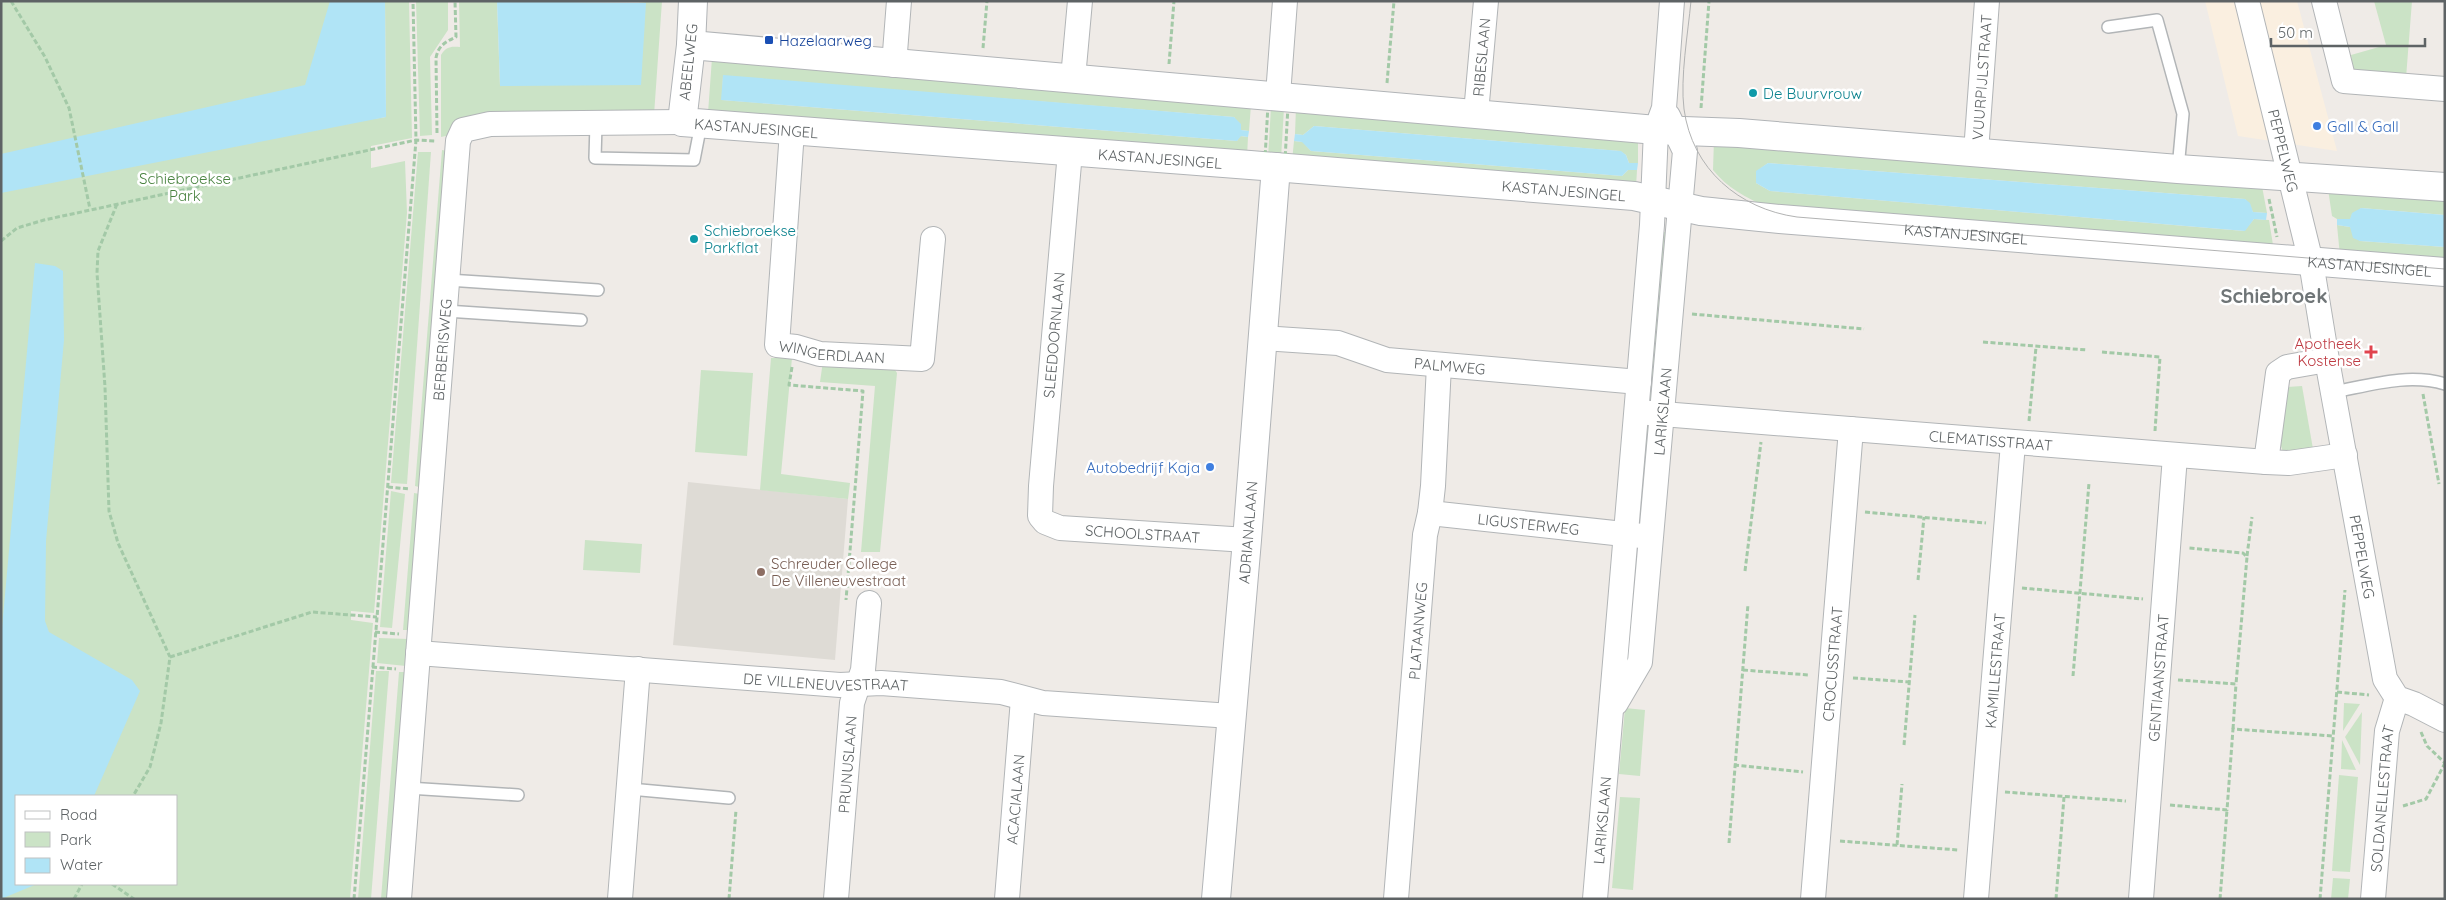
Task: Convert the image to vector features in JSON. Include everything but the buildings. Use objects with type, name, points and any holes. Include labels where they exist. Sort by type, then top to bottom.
[{"type":"street","name":"ABEELWEG","points":[[692,123],[691,45],[693,1]]},
{"type":"street","points":[[894,65],[899,1]]},
{"type":"street","points":[[1073,78],[1080,1]]},
{"type":"street","points":[[1278,102],[1286,1]]},
{"type":"street","name":"RIBESLAAN","points":[[1476,113],[1486,1]]},
{"type":"street","name":"LARIKSLAAN","points":[[1595,899],[1610,713],[1617,660],[1652,225],[1652,200],[1673,125],[1672,1]]},
{"type":"street","name":"VUURPIJLSTRAAT","points":[[1976,152],[1987,1]]},
{"type":"street","name":"PEPPELWEG","points":[[2247,1],[2278,175],[2311,262],[2381,663],[2394,705]]},
{"type":"street","points":[[2324,1],[2344,81],[2445,89]]},
{"type":"street","points":[[691,45],[894,65],[1073,78],[1278,102],[1333,102],[1673,125],[2178,169],[2445,187]]},
{"type":"street","name":"BERBERISWEG","points":[[399,899],[458,141],[463,130],[490,124],[692,123]]},
{"type":"street","name":"KASTANJESINGEL","points":[[692,123],[1070,152],[1275,162],[1634,196],[1679,207],[1780,219],[2445,272]]},
{"type":"street","name":"LARIKSLAAN","points":[[1610,713],[1640,662],[1684,151],[1673,125]]},
{"type":"street","name":"WINGERDLAAN","points":[[792,131],[777,346],[796,347],[820,354],[922,359],[933,240]]},
{"type":"street","name":"SLEEDOORNLAAN","points":[[1042,519],[1039,502],[1070,152]]},
{"type":"street","name":"ADRIANALAAN","points":[[1216,899],[1247,540],[1275,162]]},
{"type":"street","name":"PALMWEG","points":[[1262,338],[1338,343],[1378,359],[1639,382]]},
{"type":"street","points":[[2266,462],[2278,373],[2287,367],[2327,360]]},
{"type":"street","name":"PLATAANWEG","points":[[1396,899],[1425,535],[1430,513],[1439,365]]},
{"type":"street","name":"CLEMATISSTRAAT","points":[[1637,412],[2266,462],[2289,463],[2345,455]]},
{"type":"street","name":"CROCUSSTRAAT","points":[[1813,899],[1851,429]]},
{"type":"street","name":"KAMILLESTRAAT","points":[[1976,899],[2001,586],[2020,443]]},
{"type":"street","name":"GENTIAANSTRAAT","points":[[2140,899],[2168,547],[2164,455]]},
{"type":"street","name":"LIGUSTERWEG","points":[[1430,513],[1650,537]]},
{"type":"street","name":"SCHOOLSTRAAT","points":[[1042,519],[1060,528],[1247,540]]},
{"type":"street","name":"PRUNUSLAAN","points":[[836,899],[852,703],[863,670],[869,603]]},
{"type":"street","name":"DE VILLENEUVESTRAAT","points":[[418,653],[840,685],[881,682],[1001,692],[1043,703],[1231,716]]},
{"type":"street","points":[[620,899],[638,669]]},
{"type":"street","name":"ACACIALAAN","points":[[1007,899],[1023,699]]},
{"type":"street","points":[[2394,705],[2414,704],[2445,720]]},
{"type":"street","name":"SOLDANELLESTRAAT","points":[[2373,899],[2387,731],[2394,705]]},
{"type":"lane","points":[[2108,27],[2157,20],[2183,114],[2178,169]]},
{"type":"lane","points":[[596,124],[595,158],[694,160],[692,123]]},
{"type":"lane","points":[[448,280],[598,290]]},
{"type":"lane","points":[[446,311],[580,320]]},
{"type":"lane","points":[[2334,392],[2409,378],[2431,380],[2445,384]]},
{"type":"lane","points":[[408,788],[518,795]]},
{"type":"lane","points":[[630,789],[729,798]]},
{"type":"path","points":[[11,1],[57,82],[69,108],[90,209]]},
{"type":"path","points":[[354,899],[416,140],[412,1]]},
{"type":"path","points":[[1,241],[18,228],[90,209],[416,140],[437,141],[436,58],[437,51],[442,44],[456,37],[455,1]]},
{"type":"path","points":[[982,71],[987,1]]},
{"type":"path","points":[[1168,69],[1174,1]]},
{"type":"path","points":[[1387,89],[1394,1]]},
{"type":"path","points":[[1673,125],[1709,1]]},
{"type":"path","points":[[1275,162],[1278,102]]},
{"type":"path","points":[[1275,162],[1278,102]]},
{"type":"path","points":[[2278,175],[2280,256],[2278,259]]},
{"type":"path","points":[[117,204],[98,251],[97,273],[105,388],[108,511],[118,543],[170,657],[161,723],[150,767],[134,795]]},
{"type":"path","points":[[1669,312],[1864,329]]},
{"type":"path","points":[[1983,342],[2087,350]]},
{"type":"path","points":[[796,347],[789,385],[863,391],[846,608]]},
{"type":"path","points":[[2020,443],[2036,347]]},
{"type":"path","points":[[2102,352],[2160,357],[2164,455]]},
{"type":"path","points":[[2422,389],[2439,484]]},
{"type":"path","points":[[1745,571],[1763,422]]},
{"type":"path","points":[[2073,676],[2089,483]]},
{"type":"path","points":[[1844,511],[1993,523]]},
{"type":"path","points":[[1918,580],[1924,517]]},
{"type":"path","points":[[2233,729],[2252,517]]},
{"type":"path","points":[[2168,547],[2243,553],[2247,557]]},
{"type":"path","points":[[2320,899],[2345,590],[2343,580]]},
{"type":"path","points":[[2001,586],[2164,600]]},
{"type":"path","points":[[1729,843],[1748,604]]},
{"type":"path","points":[[170,657],[312,612],[377,617]]},
{"type":"path","points":[[1904,745],[1915,615]]},
{"type":"path","points":[[2158,678],[2236,684]]},
{"type":"path","points":[[2380,809],[2394,809],[2426,799],[2445,763],[2427,746],[2419,727],[2394,705]]},
{"type":"path","points":[[1734,765],[1823,774]]},
{"type":"path","points":[[1897,845],[1902,784]]},
{"type":"path","points":[[2056,899],[2064,796]]},
{"type":"path","points":[[729,798],[737,805],[729,899]]},
{"type":"path","points":[[2220,899],[2227,810]]},
{"type":"path","points":[[1818,839],[1960,850]]},
{"type":"path","points":[[74,899],[81,885]]},
{"type":"path","points":[[113,885],[134,899]]},
{"type":"shaded area","points":[[2205,1],[2297,1],[2337,151],[2238,136]]},
{"type":"shaded area","name":"Schreuder College De Villeneuvestraat","points":[[688,482],[848,499],[835,660],[673,645]]},
{"type":"green space","name":"Schiebroekse Park","points":[[1,1],[378,1],[373,119],[386,117],[385,1],[409,1],[412,138],[371,146],[371,168],[405,161],[407,213],[374,613],[351,611],[351,620],[373,623],[350,899],[1,899]]},
{"type":"green space","points":[[416,1],[448,1],[448,30],[430,57],[432,135],[420,136]]},
{"type":"green space","points":[[459,1],[497,1],[500,86],[646,3],[628,1],[662,1],[654,115],[471,116],[458,122],[450,135],[441,137],[441,55],[449,48],[460,47]]},
{"type":"green space","points":[[2374,1],[2412,1],[2406,78],[2354,74],[2351,55],[2386,45]]},
{"type":"green space","points":[[712,58],[1251,105],[1249,131],[1241,130],[1234,117],[723,76],[722,100],[1237,141],[1240,136],[1248,137],[1247,157],[708,113]]},
{"type":"green space","points":[[1271,107],[1284,108],[1281,159],[1268,158]]},
{"type":"green space","points":[[1296,107],[1638,141],[1638,163],[1629,163],[1626,155],[1620,151],[1314,126],[1303,135],[1295,134]]},
{"type":"green space","points":[[1714,139],[2261,181],[2267,213],[2253,212],[2245,199],[1768,163],[1756,172],[1756,183],[1770,191],[2244,231],[2254,219],[2269,220],[2273,245],[1766,207],[1731,187],[1713,170]]},
{"type":"green space","points":[[1294,141],[1303,142],[1311,151],[1622,176],[1628,170],[1637,170],[1636,187],[1626,181],[1292,161]]},
{"type":"green space","points":[[442,150],[447,151],[419,487],[415,486]]},
{"type":"green space","points":[[418,152],[431,152],[407,484],[391,483]]},
{"type":"green space","points":[[2328,189],[2445,198],[2445,215],[2361,208],[2350,220],[2337,219],[2332,216]]},
{"type":"green space","points":[[2337,225],[2350,227],[2360,241],[2445,247],[2445,265],[2340,256]]},
{"type":"green space","points":[[1659,232],[1668,232],[1655,402],[1647,403]]},
{"type":"green space","points":[[771,358],[792,358],[781,474],[850,483],[848,499],[760,490]]},
{"type":"green space","points":[[823,361],[893,367],[897,373],[880,552],[861,552],[875,386],[820,382]]},
{"type":"green space","points":[[701,370],[753,373],[747,456],[695,452]]},
{"type":"green space","points":[[2302,386],[2313,449],[2283,452],[2280,443],[2287,387]]},
{"type":"green space","points":[[1645,424],[1650,424],[1646,524],[1637,526]]},
{"type":"green space","points":[[391,491],[405,494],[392,628],[380,627]]},
{"type":"green space","points":[[414,493],[420,494],[409,630],[403,630]]},
{"type":"green space","points":[[585,540],[642,544],[640,573],[583,570]]},
{"type":"green space","points":[[379,638],[408,639],[406,666],[377,663]]},
{"type":"green space","points":[[376,671],[389,671],[371,899],[358,899]]},
{"type":"green space","points":[[399,672],[406,672],[388,899],[381,899]]},
{"type":"green space","points":[[2344,703],[2360,704],[2343,731]]},
{"type":"green space","points":[[1625,708],[1645,710],[1640,776],[1619,774]]},
{"type":"green space","points":[[2362,712],[2360,765],[2345,737]]},
{"type":"green space","points":[[2342,740],[2356,770],[2341,769]]},
{"type":"green space","points":[[2339,775],[2358,777],[2350,872],[2332,871]]},
{"type":"green space","points":[[1620,797],[1640,798],[1633,890],[1612,888]]},
{"type":"green space","points":[[2333,878],[2350,879],[2348,899],[2331,899]]},
{"type":"water","points":[[330,1],[385,1],[386,117],[1,193],[1,154],[305,85]]},
{"type":"water","points":[[497,1],[646,3],[641,85],[500,86]]},
{"type":"water","points":[[723,75],[1234,117],[1241,124],[1241,130],[1249,131],[1248,137],[1241,136],[1237,141],[721,100]]},
{"type":"water","points":[[1314,126],[1621,151],[1626,155],[1629,163],[1638,163],[1637,170],[1628,170],[1622,176],[1311,151],[1302,142],[1294,141],[1295,134],[1303,135]]},
{"type":"water","points":[[1768,163],[2245,199],[2250,203],[2253,212],[2267,213],[2266,220],[2254,219],[2245,231],[1770,191],[1756,183],[1756,171]]},
{"type":"water","points":[[2361,208],[2445,215],[2445,247],[2360,241],[2353,238],[2350,227],[2337,225],[2337,219],[2350,219],[2352,213]]},
{"type":"water","points":[[35,263],[55,266],[63,271],[64,340],[46,541],[45,621],[49,632],[132,680],[140,691],[94,795],[15,795],[15,885],[35,885],[1,899],[1,639]]},
{"type":"tram line","points":[[1691,1],[1683,84],[1684,109],[1689,131],[1697,150],[1708,167],[1722,182],[1738,195],[1776,213],[1797,217],[2445,269]]},
{"type":"place","name":"Hazelaarweg","points":[[769,40]]},
{"type":"place","name":"De Buurvrouw","points":[[1753,93]]},
{"type":"place","name":"Gall & Gall","points":[[2317,126]]},
{"type":"place","name":"Schiebroekse Parkflat","points":[[694,239]]},
{"type":"place","name":"Apotheek Kostense","points":[[2371,352]]},
{"type":"place","name":"Autobedrijf Kaja","points":[[1210,467]]},
{"type":"place","name":"Schreuder College De Villeneuvestraat","points":[[761,572]]},
{"type":"district","name":"Schiebroek","points":[[2274,295]]}]
